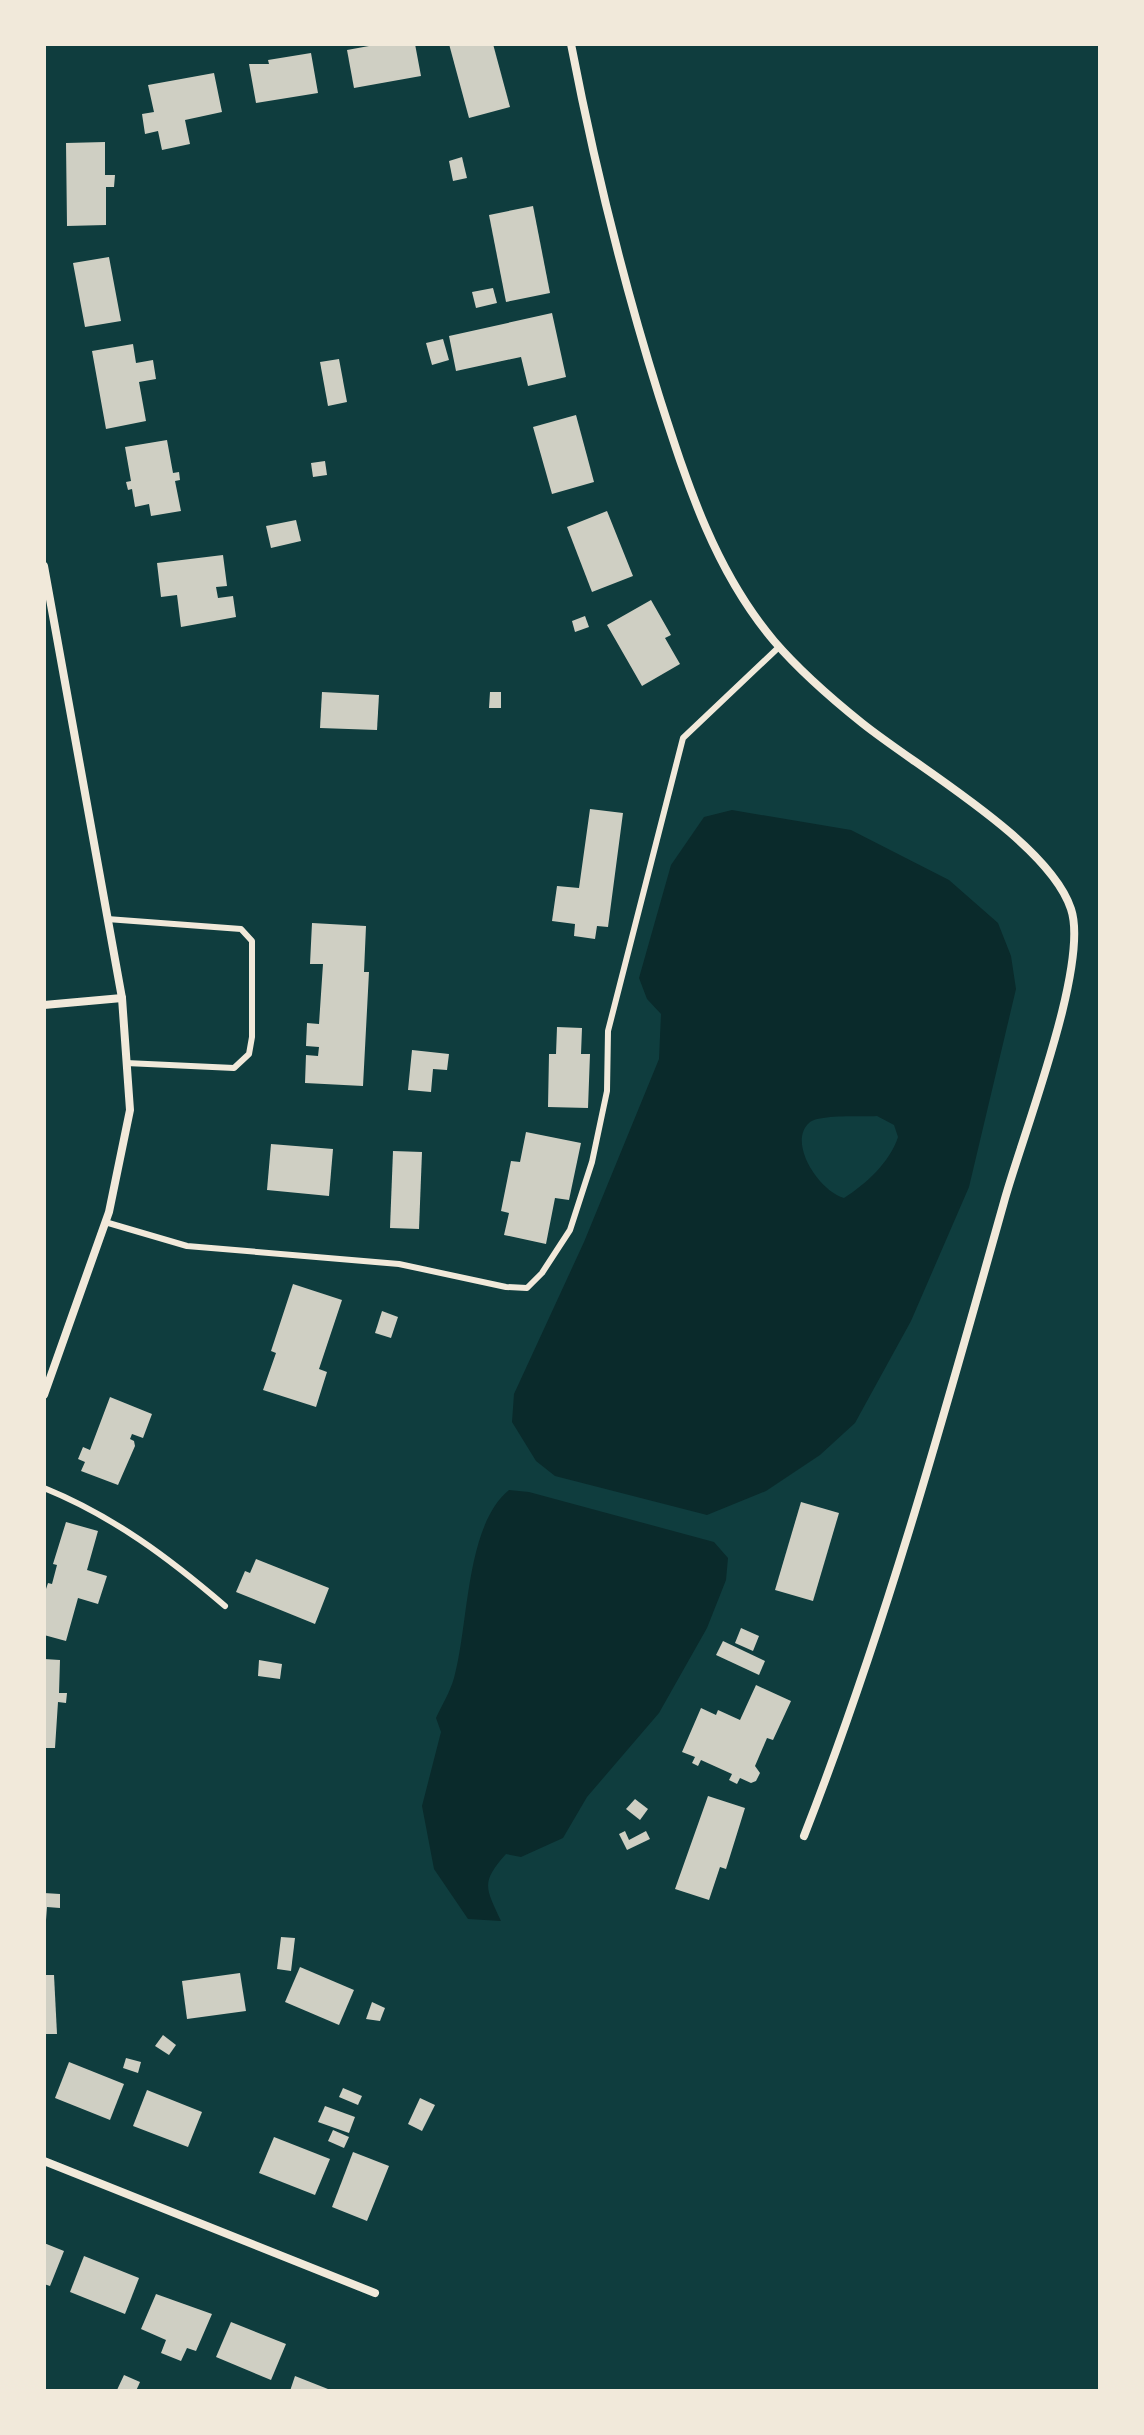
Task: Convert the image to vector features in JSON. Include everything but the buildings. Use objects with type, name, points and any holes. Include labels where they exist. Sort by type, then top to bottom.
[{"type":"street","points":[[571,44],[587,124],[637,326],[685,478],[741,601],[779,647],[859,721],[1024,844],[1059,886],[1072,911],[1075,951],[1050,1054],[1004,1199],[920,1505],[804,1836]]},
{"type":"street","points":[[44,566],[122,998],[130,1110],[105,1222],[44,1395]]},
{"type":"street","points":[[44,1005],[122,998]]},
{"type":"street","points":[[44,2161],[375,2293]]},
{"type":"lane","points":[[105,1222],[187,1246],[399,1264],[506,1287],[527,1288],[542,1273],[570,1230],[592,1162],[607,1091],[608,1031],[683,738],[779,647]]},
{"type":"lane","points":[[107,919],[241,929],[252,941],[252,1037],[249,1054],[234,1068],[126,1063]]},
{"type":"lane","points":[[44,1488],[92,1508],[122,1526],[225,1606]]},
{"type":"water","points":[[732,810],[851,830],[949,880],[998,923],[1011,956],[1016,989],[969,1187],[911,1321],[855,1423],[820,1455],[766,1491],[707,1515],[555,1476],[536,1461],[512,1422],[514,1394],[584,1242],[659,1059],[661,1014],[647,999],[639,978],[671,865],[704,817]],"holes":[[[877,1116],[894,1125],[898,1137],[883,1164],[844,1198],[825,1187],[804,1154],[803,1132],[814,1120]]]},
{"type":"water","points":[[509,1490],[529,1492],[714,1542],[728,1558],[726,1580],[707,1628],[659,1713],[587,1797],[563,1838],[521,1857],[506,1854],[492,1872],[489,1893],[501,1921],[468,1919],[434,1869],[422,1806],[441,1732],[436,1718],[452,1683],[459,1656],[476,1551],[495,1506]]}]
